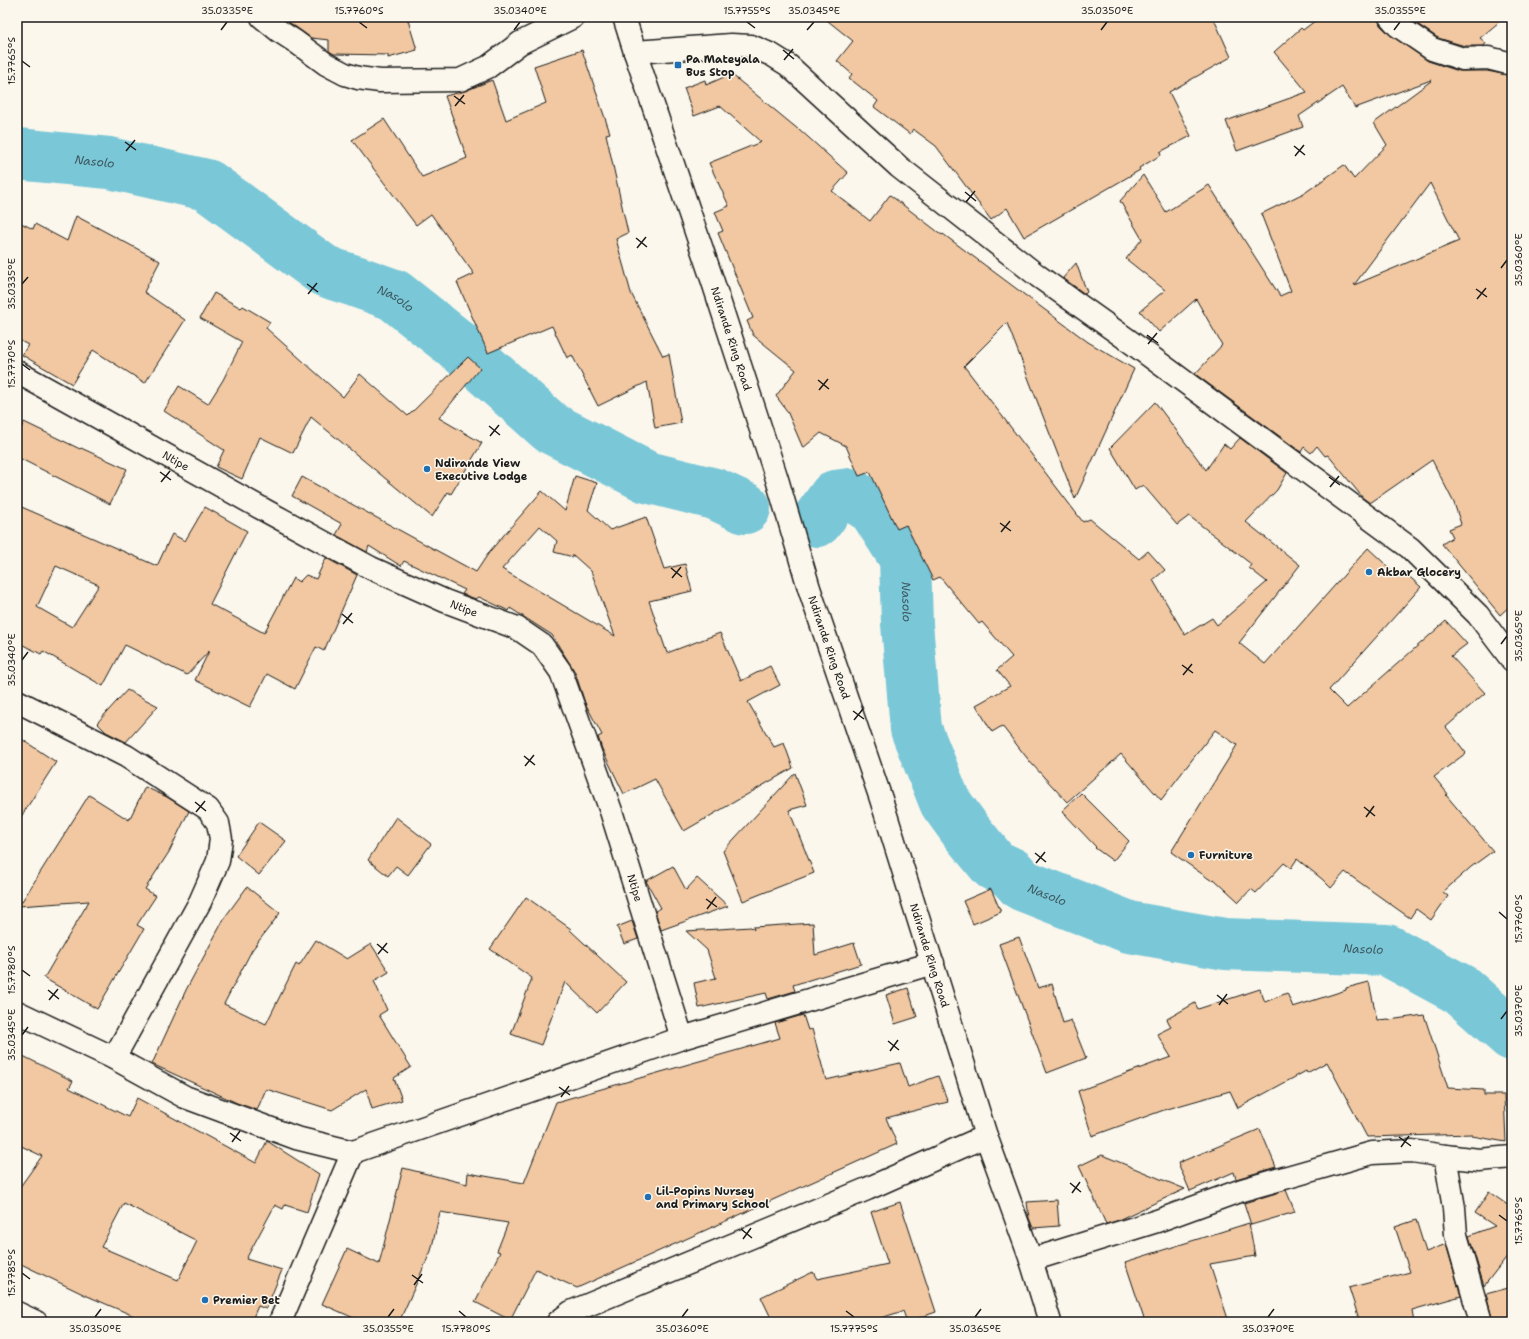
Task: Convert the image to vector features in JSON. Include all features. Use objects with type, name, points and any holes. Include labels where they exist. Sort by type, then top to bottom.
[{"type":"street","points":[[262,17],[279,31],[326,64],[345,74],[358,78],[380,81],[460,80],[488,67],[520,43],[573,17]]},
{"type":"street","name":"Ndirande Ring Road","points":[[624,17],[712,279],[809,588],[881,799],[986,1136],[1031,1260],[1050,1322]]},
{"type":"street","points":[[1390,17],[1398,26],[1432,49],[1463,59],[1488,58],[1512,64]]},
{"type":"street","points":[[635,52],[731,44],[751,46],[772,55],[788,65],[899,167],[1038,276],[1128,340],[1410,548],[1478,615],[1512,660]]},
{"type":"street","name":"Ntipe","points":[[17,372],[371,568],[445,602],[517,628],[542,645],[561,672],[608,804],[682,1038]]},
{"type":"street","points":[[17,701],[126,756],[208,809],[218,823],[222,839],[218,861],[200,902],[114,1058]]},
{"type":"street","points":[[17,1012],[114,1058],[185,1097],[296,1138],[353,1152],[682,1038],[933,964]]},
{"type":"street","points":[[558,1322],[571,1312],[868,1189],[986,1136]]},
{"type":"street","points":[[1031,1260],[1157,1221],[1242,1190],[1372,1153],[1412,1151],[1479,1160],[1512,1157]]},
{"type":"street","points":[[280,1322],[353,1152]]},
{"type":"street","points":[[1445,1156],[1454,1208],[1456,1235],[1481,1322]]},
{"type":"street","points":[[17,1313],[36,1322]]},
{"type":"building","points":[[282,17],[407,17],[417,50],[388,58],[388,55],[334,54],[329,51],[329,40],[311,38]]},
{"type":"building","points":[[823,17],[1213,17],[1231,57],[1169,92],[1191,136],[1160,152],[1161,155],[1139,168],[1140,170],[1024,237],[1007,208],[991,220],[936,146],[913,129],[910,134],[874,107],[878,101],[849,78],[852,74],[837,61],[853,41]]},
{"type":"building","points":[[1320,17],[1378,17],[1380,25],[1389,34],[1428,61],[1459,71],[1487,71],[1512,76],[1512,604],[1500,615],[1442,544],[1453,537],[1449,529],[1461,524],[1454,503],[1432,460],[1370,503],[1363,498],[1328,455],[1325,456],[1317,446],[1311,453],[1304,447],[1301,452],[1195,374],[1222,345],[1196,299],[1159,332],[1140,311],[1165,290],[1126,259],[1142,239],[1120,201],[1143,175],[1166,212],[1209,185],[1280,296],[1291,291],[1261,214],[1306,192],[1344,165],[1354,179],[1387,145],[1374,123],[1431,81],[1355,108],[1342,87],[1299,116],[1303,127],[1237,151],[1226,121],[1307,92],[1274,52],[1301,28],[1303,30]],"holes":[[[1430,183],[1459,241],[1354,285]]]},
{"type":"building","points":[[1407,17],[1505,17],[1480,38],[1486,43],[1484,46],[1465,46],[1438,38]]},
{"type":"building","points":[[582,50],[610,133],[606,134],[628,233],[616,239],[631,293],[663,356],[669,354],[681,423],[655,428],[647,382],[598,406],[572,355],[567,358],[552,326],[488,353],[457,282],[474,274],[431,214],[416,225],[352,140],[384,119],[422,177],[467,158],[445,96],[465,91],[492,80],[506,120],[546,103],[534,66]]},
{"type":"building","points":[[731,74],[799,129],[848,173],[832,191],[870,221],[890,195],[1088,342],[1134,369],[1075,499],[1007,323],[964,366],[1083,522],[1090,519],[1139,559],[1148,551],[1165,570],[1153,580],[1185,635],[1212,618],[1217,625],[1267,582],[1249,568],[1251,564],[1189,516],[1177,525],[1143,485],[1135,490],[1110,448],[1155,402],[1206,470],[1224,444],[1230,449],[1240,438],[1287,473],[1277,490],[1246,522],[1300,565],[1239,643],[1265,664],[1368,548],[1398,576],[1403,571],[1421,587],[1329,690],[1347,708],[1446,621],[1467,644],[1451,656],[1485,693],[1446,727],[1466,753],[1434,777],[1448,794],[1446,795],[1493,851],[1471,867],[1443,892],[1448,896],[1431,920],[1416,909],[1410,918],[1345,872],[1331,888],[1297,859],[1291,868],[1284,863],[1256,893],[1251,889],[1239,902],[1214,879],[1212,881],[1171,852],[1237,745],[1215,730],[1161,800],[1121,754],[1067,802],[1031,763],[1002,726],[992,732],[976,705],[1010,686],[997,670],[1012,657],[982,622],[979,624],[940,577],[933,580],[906,525],[897,529],[870,472],[859,476],[846,446],[821,433],[803,448],[787,411],[776,396],[796,370],[753,335],[747,321],[753,318],[718,233],[723,231],[715,212],[729,206],[709,163],[761,142],[720,106],[694,116],[684,88],[705,80],[706,85]]},
{"type":"building","points":[[76,216],[160,261],[144,292],[185,320],[145,383],[93,350],[72,384],[22,355],[28,345],[17,339],[17,221],[33,229],[35,224],[67,241]]},
{"type":"building","points":[[1076,263],[1087,292],[1085,294],[1063,278]]},
{"type":"building","points":[[214,293],[241,308],[243,306],[270,322],[266,328],[343,397],[360,374],[408,416],[468,357],[480,368],[439,418],[482,443],[451,494],[448,492],[432,517],[311,417],[293,453],[260,437],[242,479],[216,467],[224,450],[164,411],[179,386],[208,404],[223,380],[242,342],[200,318]]},
{"type":"building","points":[[24,422],[80,449],[81,448],[127,469],[110,504],[17,457],[17,437]]},
{"type":"building","points":[[575,476],[597,483],[588,510],[610,530],[646,517],[664,569],[685,564],[692,591],[649,601],[667,653],[720,633],[741,681],[770,666],[780,685],[748,702],[774,747],[784,743],[793,768],[684,831],[655,779],[624,794],[602,749],[598,737],[602,735],[585,703],[575,672],[552,635],[510,608],[509,611],[479,597],[476,599],[462,594],[465,590],[404,561],[401,566],[369,546],[367,552],[336,535],[342,524],[292,496],[302,477],[476,572],[490,551],[542,491],[565,511]],"holes":[[[540,526],[557,541],[554,552],[573,557],[573,555],[591,571],[615,636],[502,569]]]},
{"type":"building","points":[[17,505],[157,566],[172,534],[185,541],[205,507],[247,531],[210,604],[264,633],[293,578],[299,582],[306,575],[316,579],[326,558],[357,575],[324,651],[316,647],[295,689],[267,674],[250,707],[195,680],[209,651],[187,675],[125,645],[103,686],[43,651],[41,654],[21,644],[17,653]],"holes":[[[56,566],[99,585],[72,627],[37,607]]]},
{"type":"building","points":[[127,690],[158,706],[126,742],[106,732],[97,723]]},
{"type":"building","points":[[17,736],[56,762],[17,823]]},
{"type":"building","points":[[795,773],[807,805],[789,810],[814,873],[743,901],[723,851]]},
{"type":"building","points":[[145,787],[167,797],[189,811],[169,852],[145,889],[156,896],[137,925],[144,929],[97,1009],[44,978],[89,901],[19,906],[89,795],[129,820]]},
{"type":"building","points":[[1081,793],[1129,841],[1113,861],[1095,848],[1096,847],[1062,811]]},
{"type":"building","points":[[396,817],[431,844],[408,875],[396,866],[388,876],[368,860]]},
{"type":"building","points":[[259,822],[286,841],[259,875],[236,856]]},
{"type":"building","points":[[673,866],[686,890],[697,878],[728,906],[661,930],[655,911],[661,908],[646,881]]},
{"type":"building","points":[[247,887],[280,913],[252,950],[224,1004],[266,1024],[296,964],[299,966],[316,940],[347,959],[371,944],[389,972],[374,981],[387,1010],[379,1015],[411,1067],[394,1078],[402,1100],[372,1109],[366,1089],[332,1110],[266,1089],[257,1110],[237,1103],[152,1064],[186,990],[225,917]]},
{"type":"building","points":[[991,889],[1001,912],[973,924],[963,901]]},
{"type":"building","points":[[526,897],[571,929],[570,930],[626,982],[597,1013],[565,982],[541,1045],[511,1034],[532,978],[490,949]]},
{"type":"building","points":[[632,921],[638,939],[624,944],[617,927]]},
{"type":"building","points":[[813,923],[815,955],[854,943],[861,964],[793,985],[795,991],[768,999],[766,993],[699,1008],[694,983],[716,978],[707,950],[686,931],[751,927],[754,930],[753,927]]},
{"type":"building","points":[[1019,937],[1038,988],[1052,984],[1063,1023],[1071,1020],[1086,1058],[1047,1073],[999,944]]},
{"type":"building","points":[[1369,982],[1377,1020],[1389,1020],[1424,1015],[1448,1088],[1484,1090],[1484,1095],[1504,1095],[1506,1142],[1472,1136],[1472,1134],[1367,1137],[1327,1062],[1307,1073],[1306,1071],[1238,1108],[1230,1091],[1164,1110],[1092,1136],[1078,1091],[1171,1057],[1157,1034],[1171,1027],[1167,1019],[1195,1003],[1198,1009],[1260,989],[1265,1002],[1287,993],[1293,1007],[1346,990],[1346,988]]},
{"type":"building","points":[[908,988],[917,1017],[895,1024],[886,995]]},
{"type":"building","name":"Lil-Popins Nursey and Primary School","points":[[803,1015],[808,1030],[812,1029],[826,1080],[900,1063],[908,1087],[938,1076],[948,1102],[886,1118],[897,1144],[577,1288],[536,1269],[510,1320],[475,1302],[500,1252],[497,1251],[508,1223],[440,1212],[431,1251],[399,1322],[363,1322],[322,1304],[347,1249],[379,1264],[403,1168],[467,1184],[468,1173],[524,1183],[556,1102],[780,1038],[775,1023]]},
{"type":"building","points":[[17,1053],[73,1081],[69,1088],[128,1117],[137,1098],[256,1163],[267,1141],[319,1174],[307,1212],[285,1205],[283,1209],[275,1205],[246,1259],[282,1270],[266,1309],[258,1306],[251,1322],[148,1322],[85,1295],[17,1262],[17,1191],[42,1156],[17,1144]],"holes":[[[124,1203],[197,1241],[178,1280],[101,1247]]]},
{"type":"building","points":[[1260,1129],[1276,1167],[1236,1179],[1234,1172],[1190,1191],[1178,1163]]},
{"type":"building","points":[[1102,1155],[1185,1189],[1116,1221],[1106,1224],[1079,1166]]},
{"type":"building","points":[[1286,1190],[1295,1212],[1251,1225],[1244,1203]]},
{"type":"building","points":[[1489,1192],[1512,1208],[1512,1250],[1484,1286],[1469,1236],[1495,1226],[1475,1213]]},
{"type":"building","points":[[1057,1200],[1059,1226],[1033,1228],[1029,1218],[1027,1202]]},
{"type":"building","points":[[900,1202],[936,1312],[907,1322],[903,1311],[868,1322],[773,1322],[761,1297],[813,1272],[817,1279],[888,1264],[871,1212]]},
{"type":"building","points":[[1416,1220],[1426,1252],[1446,1244],[1461,1296],[1412,1310],[1414,1322],[1360,1322],[1349,1288],[1410,1272],[1395,1227]]},
{"type":"building","points":[[1249,1223],[1255,1256],[1210,1264],[1229,1322],[1145,1322],[1125,1262]]},
{"type":"building","points":[[1512,1287],[1512,1322],[1493,1322],[1486,1294]]},
{"type":"waterway","name":"Nasolo","points":[[17,154],[109,163],[207,185],[323,270],[394,295],[461,348],[551,428],[647,477],[715,494],[745,508]]},
{"type":"waterway","name":"Nasolo","points":[[817,521],[835,496],[850,494],[874,509],[905,558],[907,624],[916,729],[945,802],[966,831],[994,865],[1011,873],[1022,885],[1129,927],[1225,944],[1387,950],[1461,990],[1512,1035]]},
{"type":"waterway","points":[[745,508],[754,508]]},
{"type":"place","name":"Pa Mateyala Bus Stop","points":[[678,65]]},
{"type":"place","name":"Ndirande View Executive Lodge","points":[[427,469]]},
{"type":"place","name":"Akbar Glocery","points":[[1369,572]]},
{"type":"place","name":"Furniture","points":[[1191,855]]},
{"type":"place","name":"Lil-Popins Nursey and Primary School","points":[[648,1197]]},
{"type":"place","name":"Premier Bet","points":[[205,1300]]}]
